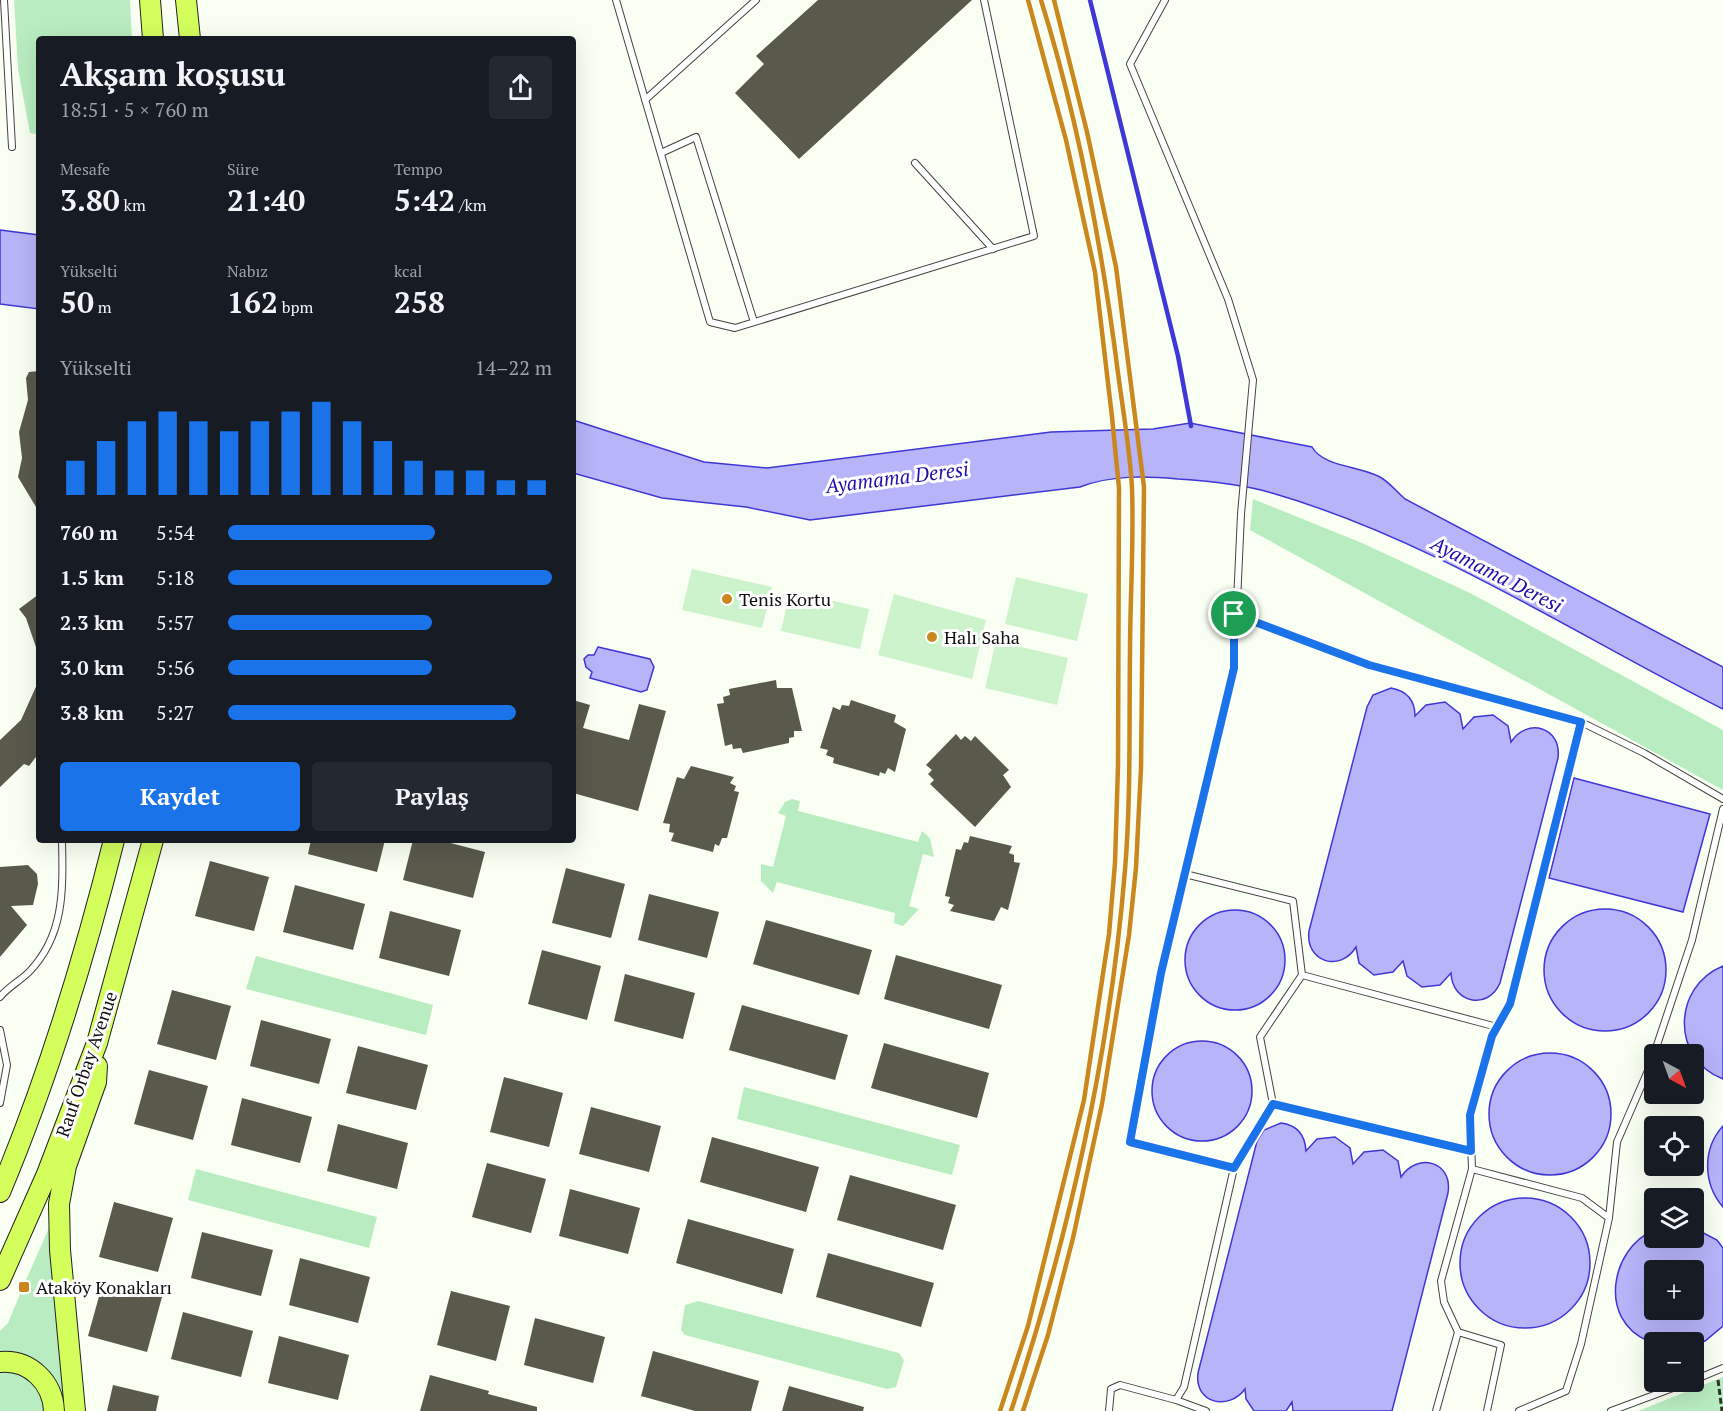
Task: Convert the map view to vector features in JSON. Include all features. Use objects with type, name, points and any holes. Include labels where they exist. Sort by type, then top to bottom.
[{"type":"highway","points":[[150,0],[153,36]]},
{"type":"highway","points":[[186,0],[189,36]]},
{"type":"highway","name":"Rauf Orbay Avenue","points":[[0,1192],[5,1172],[78,977],[113,843]]},
{"type":"highway","name":"Rauf Orbay Avenue","points":[[0,1280],[38,1194],[97,1042],[152,843]]},
{"type":"highway","points":[[75,1411],[61,1261],[59,1204],[66,1166],[96,1082],[97,1042]]},
{"type":"highway","points":[[0,1362],[23,1365],[44,1380],[53,1398],[54,1411]]},
{"type":"lane","points":[[4,0],[12,147]]},
{"type":"lane","points":[[616,0],[710,322],[735,328],[1034,236],[984,0]]},
{"type":"lane","points":[[645,100],[756,0]]},
{"type":"lane","points":[[1165,0],[1130,64],[1228,299],[1253,380],[1234,614],[1234,668],[1161,973],[1130,1142],[1234,1168]]},
{"type":"lane","points":[[661,153],[696,137],[754,322]]},
{"type":"lane","points":[[915,163],[993,249]]},
{"type":"lane","points":[[1234,614],[1369,665],[1581,722],[1644,753],[1723,799]]},
{"type":"lane","points":[[1436,1411],[1458,1332],[1444,1302],[1441,1281],[1472,1169],[1470,1115],[1492,1036],[1510,1004],[1581,722]]},
{"type":"lane","points":[[1519,1411],[1566,1390],[1581,1344],[1609,1218],[1617,1142],[1650,1066],[1692,940],[1723,809]]},
{"type":"lane","points":[[0,997],[29,972],[53,935],[63,893],[62,843]]},
{"type":"lane","points":[[1176,1400],[1184,1388],[1234,1168],[1273,1104],[1260,1037],[1302,975],[1293,901],[1185,874]]},
{"type":"lane","points":[[1302,975],[1497,1027]]},
{"type":"lane","points":[[0,1030],[7,1065],[0,1103]]},
{"type":"lane","points":[[1273,1104],[1471,1151]]},
{"type":"lane","points":[[1472,1169],[1582,1198],[1609,1218]]},
{"type":"lane","points":[[1458,1332],[1501,1345],[1487,1411]]},
{"type":"lane","points":[[1704,1376],[1720,1370]]},
{"type":"lane","points":[[1109,1411],[1111,1389],[1120,1385],[1176,1400],[1206,1411]]},
{"type":"lane","points":[[1611,1411],[1662,1392]]},
{"type":"path","points":[[1720,1370],[1722,1411]]},
{"type":"green space","points":[[14,0],[130,0],[132,36],[36,36],[36,134],[30,133],[18,69]]},
{"type":"green space","points":[[1253,499],[1362,543],[1470,593],[1723,730],[1723,790],[1250,530]]},
{"type":"green space","name":"Tenis Kortu","points":[[692,569],[772,587],[762,628],[682,610]]},
{"type":"green space","points":[[1016,577],[1088,594],[1077,641],[1005,624]]},
{"type":"green space","name":"Tenis Kortu","points":[[790,591],[869,609],[860,649],[781,631]]},
{"type":"green space","name":"Halı Saha","points":[[894,594],[986,620],[972,679],[878,655]]},
{"type":"green space","points":[[996,641],[1068,658],[1057,705],[985,688]]},
{"type":"green space","points":[[792,799],[800,801],[798,811],[918,842],[922,831],[930,838],[934,857],[923,854],[909,906],[919,909],[903,926],[894,923],[895,913],[777,882],[773,893],[761,881],[761,864],[773,867],[786,816],[778,813],[785,802]]},
{"type":"green space","points":[[256,956],[433,1005],[426,1035],[246,989]]},
{"type":"green space","points":[[744,1087],[960,1145],[952,1175],[737,1119]]},
{"type":"green space","points":[[196,1169],[377,1217],[369,1248],[188,1200]]},
{"type":"green space","points":[[49,1228],[68,1411],[61,1411],[56,1389],[0,1355],[0,1331],[8,1323],[20,1294],[25,1295],[29,1284],[25,1282]]},
{"type":"green space","points":[[698,1301],[899,1353],[904,1360],[896,1387],[887,1389],[685,1335],[681,1330],[685,1305]]},
{"type":"green space","points":[[0,1371],[17,1374],[31,1382],[41,1394],[45,1411],[0,1411]]},
{"type":"green space","points":[[1723,1377],[1723,1411],[1638,1411],[1686,1392],[1704,1392],[1704,1385]]},
{"type":"water","points":[[0,230],[36,235],[36,309],[0,304]]},
{"type":"water","name":"Ayamama Deresi","points":[[576,421],[704,462],[767,468],[1051,432],[1153,429],[1190,423],[1312,447],[1325,459],[1380,477],[1405,499],[1723,667],[1723,709],[1446,562],[1331,512],[1272,493],[1237,485],[1153,477],[1128,477],[1104,480],[1080,487],[810,520],[746,507],[662,498],[576,474]]},
{"type":"water","points":[[598,647],[650,659],[654,667],[647,690],[641,692],[590,678],[592,672],[586,667],[584,659],[588,655],[594,655]]},
{"type":"water","points":[[1391,688],[1402,691],[1409,697],[1414,705],[1415,716],[1426,705],[1445,702],[1460,714],[1463,729],[1474,717],[1493,715],[1508,726],[1511,742],[1518,734],[1534,728],[1549,733],[1555,739],[1558,747],[1558,758],[1500,983],[1494,992],[1479,1000],[1471,1000],[1457,991],[1451,973],[1440,985],[1422,987],[1407,976],[1403,961],[1393,972],[1374,975],[1359,963],[1356,947],[1349,955],[1333,962],[1318,957],[1309,942],[1309,931],[1367,707],[1373,695]]},
{"type":"water","points":[[1574,778],[1710,814],[1683,912],[1549,878]]},
{"type":"water","points":[[1605,909],[1628,914],[1639,919],[1648,927],[1656,936],[1661,947],[1666,970],[1661,993],[1656,1004],[1648,1013],[1639,1021],[1628,1026],[1605,1031],[1582,1026],[1571,1021],[1562,1013],[1554,1004],[1549,993],[1544,970],[1549,947],[1554,936],[1562,927],[1571,919],[1582,914]]},
{"type":"water","points":[[1235,910],[1254,913],[1271,924],[1282,941],[1285,960],[1282,979],[1271,996],[1254,1007],[1235,1010],[1216,1007],[1199,996],[1188,979],[1185,960],[1188,941],[1199,924],[1216,913]]},
{"type":"water","points":[[1723,966],[1723,1079],[1704,1067],[1704,1044],[1689,1044],[1684,1023],[1687,1006],[1694,990],[1706,976]]},
{"type":"water","points":[[1202,1041],[1221,1044],[1238,1055],[1249,1072],[1252,1091],[1249,1110],[1238,1127],[1221,1138],[1202,1141],[1183,1138],[1166,1127],[1155,1110],[1152,1091],[1155,1072],[1166,1055],[1183,1044]]},
{"type":"water","points":[[1550,1053],[1573,1058],[1584,1063],[1593,1071],[1601,1080],[1606,1091],[1611,1114],[1606,1137],[1601,1148],[1593,1157],[1584,1165],[1573,1170],[1550,1175],[1527,1170],[1516,1165],[1507,1157],[1499,1148],[1494,1137],[1489,1114],[1494,1091],[1499,1080],[1507,1071],[1516,1063],[1527,1058]]},
{"type":"water","points":[[1281,1123],[1292,1126],[1299,1132],[1304,1140],[1306,1151],[1317,1139],[1335,1137],[1350,1148],[1353,1164],[1364,1152],[1383,1150],[1398,1161],[1401,1177],[1416,1164],[1424,1163],[1440,1167],[1445,1173],[1448,1193],[1392,1411],[1293,1411],[1292,1402],[1286,1411],[1254,1411],[1246,1399],[1245,1389],[1238,1396],[1222,1402],[1214,1401],[1201,1392],[1198,1373],[1257,1141],[1264,1130]]},
{"type":"water","points":[[1723,1126],[1723,1207],[1712,1188],[1708,1156],[1716,1135]]},
{"type":"water","points":[[1525,1198],[1550,1203],[1571,1217],[1585,1238],[1590,1263],[1585,1288],[1571,1309],[1550,1323],[1525,1328],[1500,1323],[1479,1309],[1465,1288],[1460,1263],[1465,1238],[1479,1217],[1500,1203]]},
{"type":"water","points":[[1704,1233],[1717,1240],[1723,1248],[1723,1326],[1705,1341],[1704,1332],[1644,1332],[1644,1338],[1632,1331],[1622,1317],[1616,1302],[1616,1285],[1627,1252],[1644,1236],[1644,1248],[1704,1248]]},
{"type":"building","points":[[818,0],[972,0],[799,159],[735,93],[764,64],[756,56]]},
{"type":"building","points":[[36,371],[36,507],[18,477],[22,458],[19,432],[28,400],[26,378],[29,372]]},
{"type":"building","points":[[36,596],[36,647],[26,618],[19,609]]},
{"type":"building","points":[[776,680],[777,688],[792,688],[802,731],[794,731],[794,737],[789,738],[789,743],[743,753],[741,748],[733,749],[732,744],[725,746],[717,704],[724,703],[723,697],[730,695],[729,689]]},
{"type":"building","points":[[36,687],[36,757],[29,766],[24,764],[0,787],[0,740],[21,720]]},
{"type":"building","points":[[851,700],[896,715],[894,722],[906,729],[895,772],[888,768],[885,774],[880,772],[879,776],[833,763],[834,758],[826,755],[828,750],[820,748],[833,707],[840,710],[842,705],[849,706]]},
{"type":"building","points":[[576,701],[590,705],[583,728],[629,740],[639,704],[666,711],[638,811],[576,794]]},
{"type":"building","points":[[956,734],[961,740],[965,736],[971,741],[975,736],[1009,770],[1003,775],[1011,787],[975,827],[930,784],[934,780],[928,774],[932,770],[926,765]]},
{"type":"building","points":[[691,766],[734,777],[730,783],[736,786],[734,791],[739,792],[727,838],[722,838],[719,846],[715,844],[713,852],[671,841],[674,833],[669,832],[670,824],[663,823],[677,777],[684,779]]},
{"type":"building","points":[[970,836],[1012,846],[1009,853],[1014,855],[1014,862],[1020,863],[1008,910],[1001,907],[994,921],[950,911],[954,905],[948,903],[950,897],[945,896],[956,849],[961,850],[964,842],[968,843]]},
{"type":"building","points":[[310,843],[384,843],[377,872],[308,854]]},
{"type":"building","points":[[412,843],[450,843],[485,852],[473,898],[403,880]]},
{"type":"building","points":[[210,861],[269,877],[254,931],[195,916]]},
{"type":"building","points":[[28,865],[37,874],[38,884],[33,905],[11,906],[27,925],[0,957],[0,867]]},
{"type":"building","points":[[566,868],[625,884],[611,938],[552,923]]},
{"type":"building","points":[[295,885],[365,904],[353,950],[283,932]]},
{"type":"building","points":[[649,894],[719,912],[707,958],[638,940]]},
{"type":"building","points":[[390,911],[461,930],[449,976],[379,958]]},
{"type":"building","points":[[766,920],[872,950],[859,995],[753,964]]},
{"type":"building","points":[[542,950],[601,966],[587,1020],[528,1004]]},
{"type":"building","points":[[896,955],[1002,985],[989,1029],[884,999]]},
{"type":"building","points":[[625,974],[695,993],[683,1039],[614,1021]]},
{"type":"building","points":[[172,990],[231,1006],[216,1060],[157,1044]]},
{"type":"building","points":[[742,1005],[848,1035],[835,1080],[729,1050]]},
{"type":"building","points":[[261,1020],[331,1039],[319,1084],[250,1066]]},
{"type":"building","points":[[884,1043],[989,1073],[977,1118],[871,1088]]},
{"type":"building","points":[[358,1046],[428,1065],[416,1110],[346,1093]]},
{"type":"building","points":[[149,1070],[208,1086],[193,1140],[134,1124]]},
{"type":"building","points":[[504,1077],[563,1093],[549,1147],[490,1132]]},
{"type":"building","points":[[242,1098],[312,1117],[300,1163],[231,1145]]},
{"type":"building","points":[[591,1107],[661,1126],[649,1172],[579,1154]]},
{"type":"building","points":[[338,1124],[408,1143],[397,1189],[327,1171]]},
{"type":"building","points":[[712,1137],[819,1167],[806,1212],[700,1182]]},
{"type":"building","points":[[487,1163],[546,1179],[531,1233],[472,1217]]},
{"type":"building","points":[[850,1175],[956,1205],[943,1250],[837,1220]]},
{"type":"building","points":[[570,1189],[640,1208],[628,1254],[559,1236]]},
{"type":"building","points":[[114,1202],[173,1218],[158,1272],[99,1257]]},
{"type":"building","points":[[688,1219],[794,1249],[782,1294],[676,1263]]},
{"type":"building","points":[[202,1232],[273,1250],[261,1296],[191,1278]]},
{"type":"building","points":[[828,1253],[934,1283],[921,1327],[816,1297]]},
{"type":"building","points":[[300,1258],[370,1277],[358,1323],[289,1305]]},
{"type":"building","points":[[103,1282],[162,1297],[147,1352],[88,1336]]},
{"type":"building","points":[[451,1291],[510,1306],[496,1361],[437,1345]]},
{"type":"building","points":[[183,1312],[253,1331],[241,1377],[171,1359]]},
{"type":"building","points":[[535,1318],[605,1337],[593,1383],[524,1365]]},
{"type":"building","points":[[279,1336],[349,1355],[338,1400],[268,1383]]},
{"type":"building","points":[[653,1351],[759,1381],[751,1411],[695,1411],[641,1396]]},
{"type":"building","points":[[430,1375],[537,1407],[537,1411],[420,1411]]},
{"type":"building","points":[[113,1385],[159,1396],[156,1411],[107,1411]]},
{"type":"building","points":[[789,1386],[864,1407],[863,1411],[782,1411]]},
{"type":"waterway","points":[[1090,0],[1178,356],[1191,426]]},
{"type":"railway","points":[[1000,1411],[1028,1326],[1084,1100],[1109,934],[1115,863],[1118,766],[1119,488],[1095,272],[1066,140],[1028,0]]},
{"type":"railway","points":[[1011,1411],[1069,1211],[1098,1076],[1118,939],[1127,843],[1129,789],[1133,529],[1130,459],[1105,279],[1088,185],[1067,92],[1041,0]]},
{"type":"railway","points":[[1023,1411],[1048,1335],[1073,1238],[1102,1104],[1129,935],[1136,868],[1141,768],[1144,487],[1116,267],[1087,132],[1054,0]]},
{"type":"place","name":"Tenis Kortu","points":[[727,599]]},
{"type":"place","name":"Halı Saha","points":[[932,637]]},
{"type":"place","name":"Ataköy Konakları","points":[[24,1287]]},
{"type":"route","points":[[1234,614],[1369,665],[1581,722],[1510,1004],[1492,1036],[1470,1115],[1471,1151],[1273,1104],[1234,1168],[1130,1142],[1161,973],[1234,668],[1234,614]]}]
